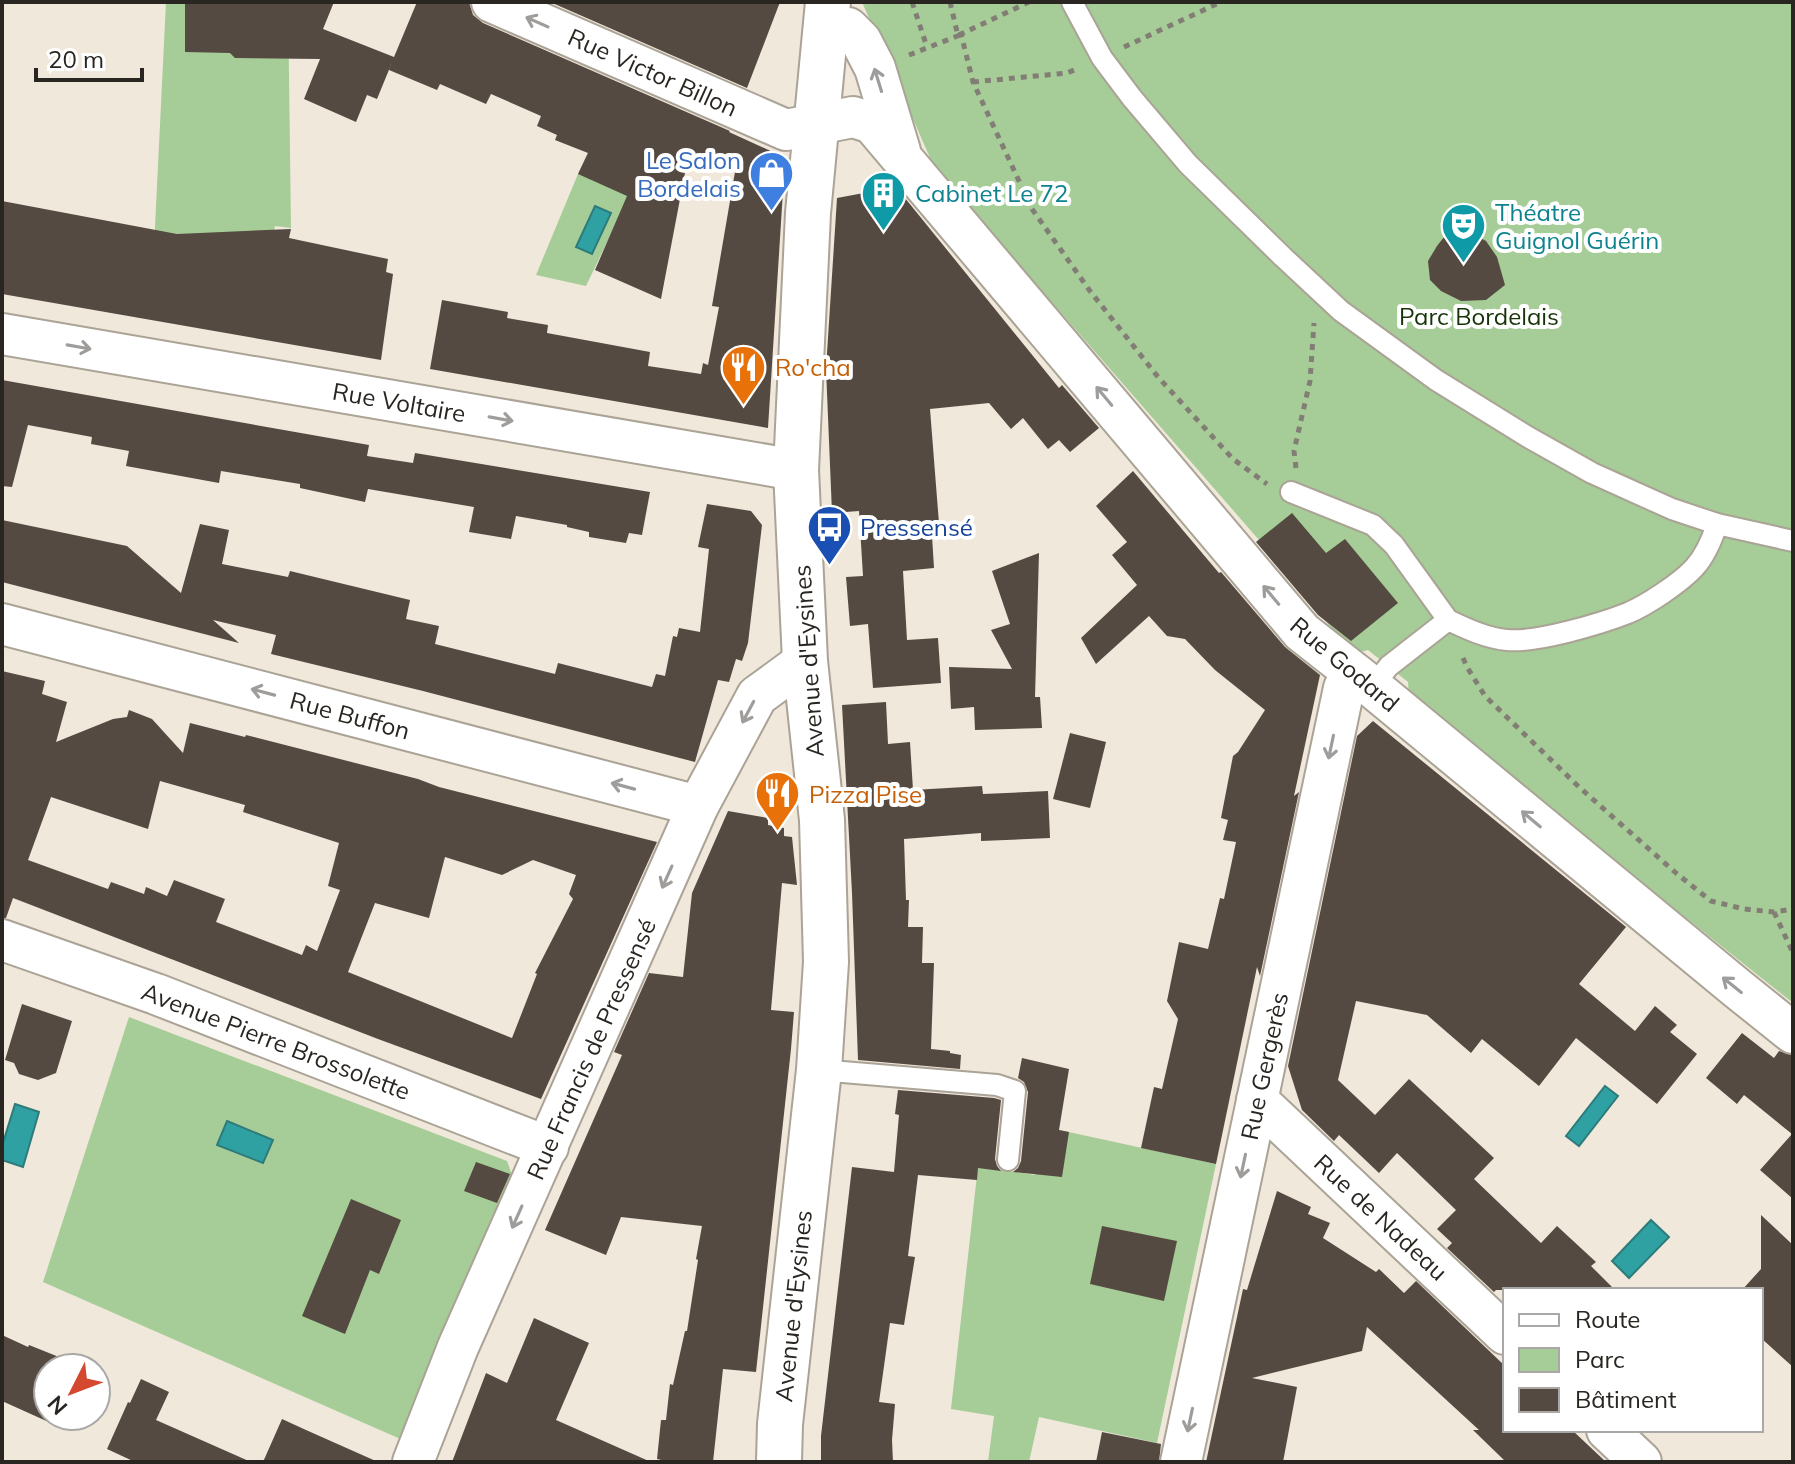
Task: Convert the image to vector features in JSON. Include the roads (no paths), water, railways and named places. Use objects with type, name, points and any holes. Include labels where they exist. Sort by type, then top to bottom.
[{"type":"street","name":"Rue Victor Billon","points":[[492,2],[786,130],[853,117],[872,123],[901,155]]},
{"type":"street","name":"Avenue d'Eysines","points":[[779,1462],[780,1424],[819,1070],[826,962],[823,836],[805,661],[796,470],[808,213],[827,14]]},
{"type":"street","points":[[827,14],[861,41],[875,68],[901,155]]},
{"type":"street","name":"Rue Godard","points":[[901,155],[1302,632],[1793,1033]]},
{"type":"street","name":"Rue Voltaire","points":[[2,334],[796,470]]},
{"type":"street","name":"Rue Buffon","points":[[2,624],[698,806]]},
{"type":"street","name":"Rue Francis de Pressensé","points":[[413,1462],[458,1347],[698,806],[757,696],[805,661]]},
{"type":"street","name":"Rue Gergerès","points":[[1181,1462],[1344,688],[1363,680]]},
{"type":"street","name":"Avenue Pierre Brossolette","points":[[2,940],[156,994],[548,1147]]},
{"type":"street","name":"Rue de Nadeau","points":[[1257,1100],[1503,1332]]},
{"type":"street","points":[[1609,1432],[1641,1462]]},
{"type":"lane","points":[[1072,2],[1102,58],[1188,164],[1341,311],[1436,380],[1592,473],[1672,509],[1717,524],[1793,541]]},
{"type":"lane","points":[[1291,492],[1373,525],[1394,545],[1448,620],[1477,633],[1509,640],[1549,636],[1630,612],[1674,586],[1695,568],[1709,547],[1717,524]]},
{"type":"lane","points":[[1363,680],[1389,666],[1448,620]]},
{"type":"lane","points":[[819,1070],[997,1085],[1015,1091],[1008,1160]]},
{"type":"water","points":[[595,206],[611,213],[592,254],[576,247]]},
{"type":"water","points":[[1605,1086],[1618,1096],[1579,1146],[1566,1136]]},
{"type":"water","points":[[15,1104],[39,1112],[23,1167],[2,1160],[2,1146]]},
{"type":"water","points":[[227,1121],[273,1140],[263,1163],[217,1145]]},
{"type":"water","points":[[1651,1220],[1669,1237],[1629,1278],[1612,1261]]},
{"type":"place","name":"Le Salon Bordelais","points":[[772,213]]},
{"type":"place","name":"Cabinet Le 72","points":[[884,232]]},
{"type":"place","name":"Théatre Guignol Guérin","points":[[1464,265]]},
{"type":"place","name":"Ro'cha","points":[[744,406]]},
{"type":"place","name":"Pressensé","points":[[829,566]]},
{"type":"place","name":"Pizza Pise","points":[[778,833]]},
{"type":"park label","name":"Parc Bordelais","points":[[1479,316]]}]
